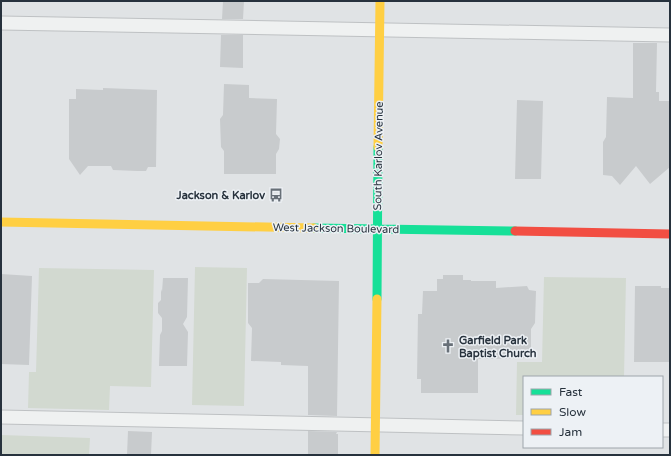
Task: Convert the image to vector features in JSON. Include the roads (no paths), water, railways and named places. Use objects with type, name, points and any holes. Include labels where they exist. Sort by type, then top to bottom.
[{"type":"street","name":"South Karlov Avenue","points":[[375,455],[380,1]]},
{"type":"street","name":"West Jackson Boulevard","points":[[1,222],[670,234]]},
{"type":"lane","points":[[1,23],[670,35]]},
{"type":"lane","points":[[1,417],[523,428]]},
{"type":"place","name":"Jackson & Karlov","points":[[276,195]]},
{"type":"place","name":"Garfield Park Baptist Church","points":[[448,346]]}]
